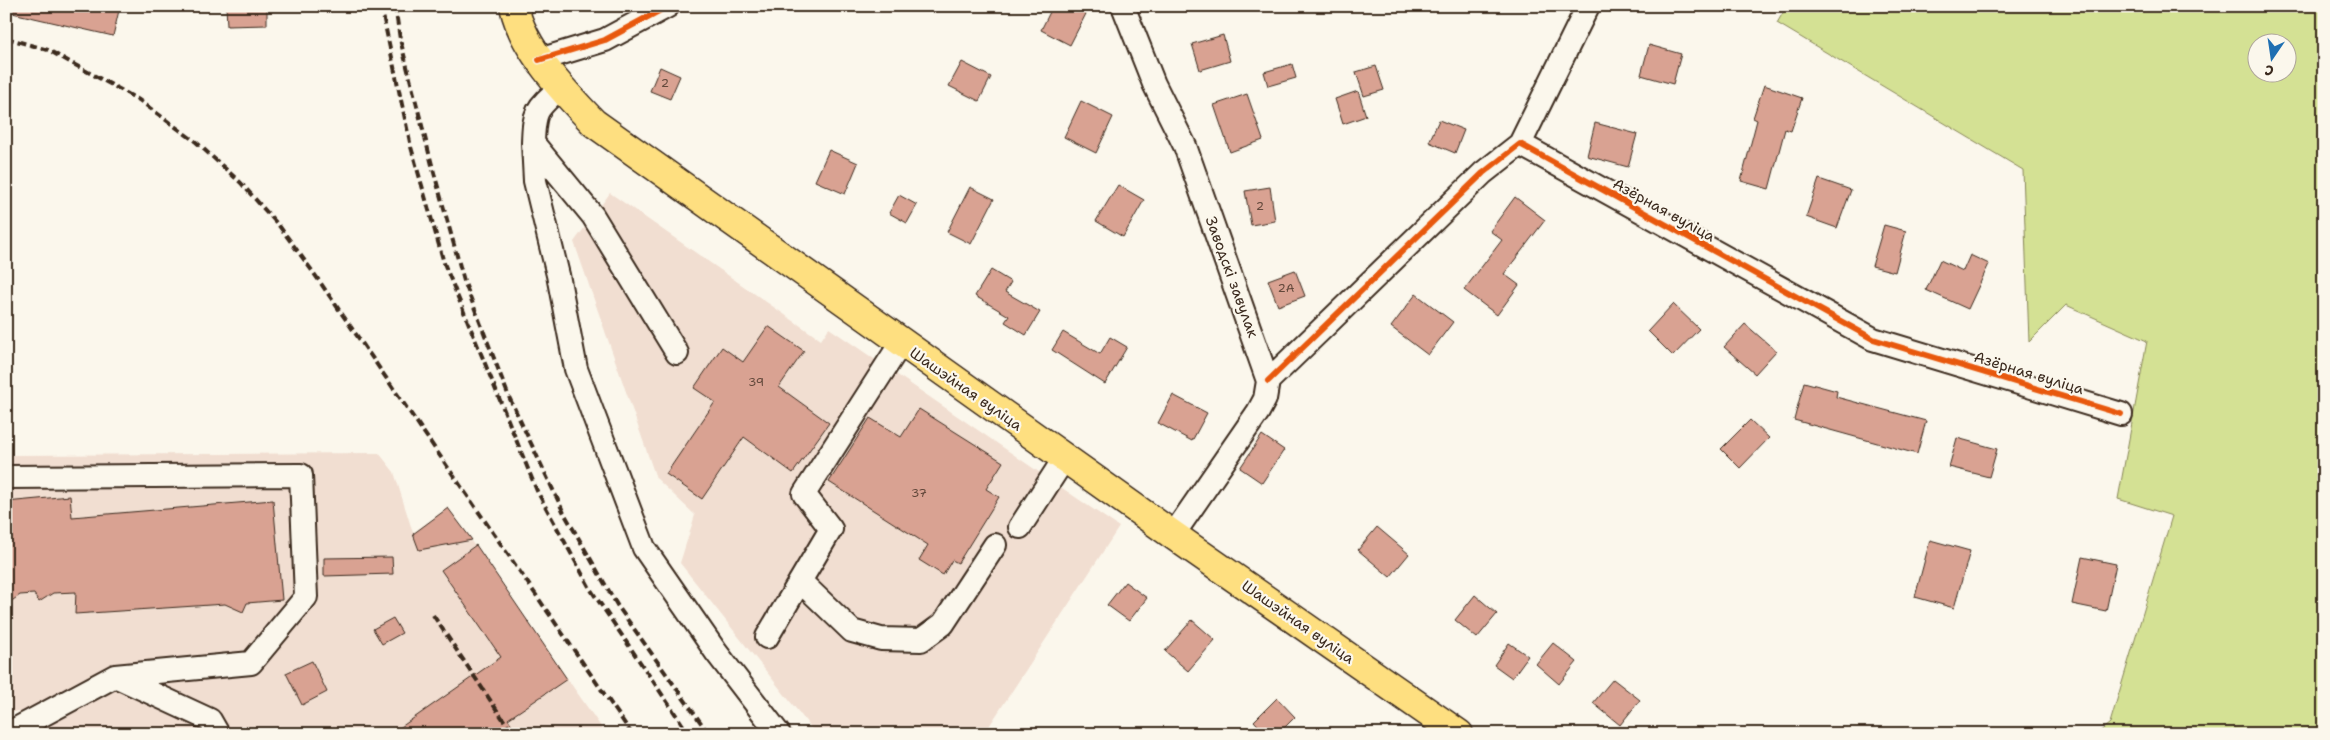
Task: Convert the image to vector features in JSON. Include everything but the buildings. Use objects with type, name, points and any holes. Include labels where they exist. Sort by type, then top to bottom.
[{"type":"main road","name":"Шашэйная вуліца","points":[[514,6],[516,15],[539,60],[560,88],[594,123],[1173,536],[1459,734]]},
{"type":"street","points":[[539,60],[605,40],[668,6]]},
{"type":"street","name":"Заводскі завулак","points":[[1123,6],[1154,84],[1185,146],[1268,381]]},
{"type":"street","points":[[1173,536],[1258,412],[1265,399],[1268,381],[1483,172],[1520,144],[1588,6]]},
{"type":"street","points":[[560,88],[540,106],[534,118],[535,181],[558,275],[576,369],[644,548],[716,652],[779,734]]},
{"type":"street","points":[[533,144],[593,216],[677,353]]},
{"type":"street","name":"Азёрная вуліца","points":[[1520,144],[1873,339],[2121,414]]},
{"type":"street","points":[[767,637],[830,529],[804,494],[901,343]]},
{"type":"street","points":[[1020,527],[1064,459]]},
{"type":"street","points":[[6,477],[301,475],[306,596],[251,663],[115,676],[7,734]]},
{"type":"street","points":[[800,581],[852,631],[881,639],[921,640],[943,624],[995,545]]},
{"type":"street","points":[[115,676],[210,720],[218,734]]},
{"type":"shaded area","points":[[610,193],[821,340],[829,328],[1119,527],[984,734],[816,734],[680,563],[695,515],[656,478],[574,242]]},
{"type":"shaded area","points":[[379,453],[394,472],[413,533],[448,508],[606,734],[31,734],[18,711],[9,713],[6,707],[6,455]]},
{"type":"green space","points":[[1787,6],[2324,6],[2324,734],[2097,734],[2110,723],[2172,516],[2118,499],[2147,341],[2066,305],[2029,342],[2023,170],[1777,23]]},
{"type":"railway","points":[[381,6],[411,147],[444,263],[537,491],[591,590],[689,734]]},
{"type":"railway","points":[[395,6],[400,39],[464,281],[509,397],[564,513],[617,605],[709,734]]},
{"type":"railway","points":[[6,38],[48,50],[139,100],[196,142],[241,183],[280,227],[313,272],[632,734]]},
{"type":"railway","points":[[433,615],[513,734]]},
{"type":"cycle path","points":[[539,60],[605,40],[668,6]]},
{"type":"cycle path","points":[[1268,381],[1483,173],[1520,144],[1873,339],[2121,414]]}]
